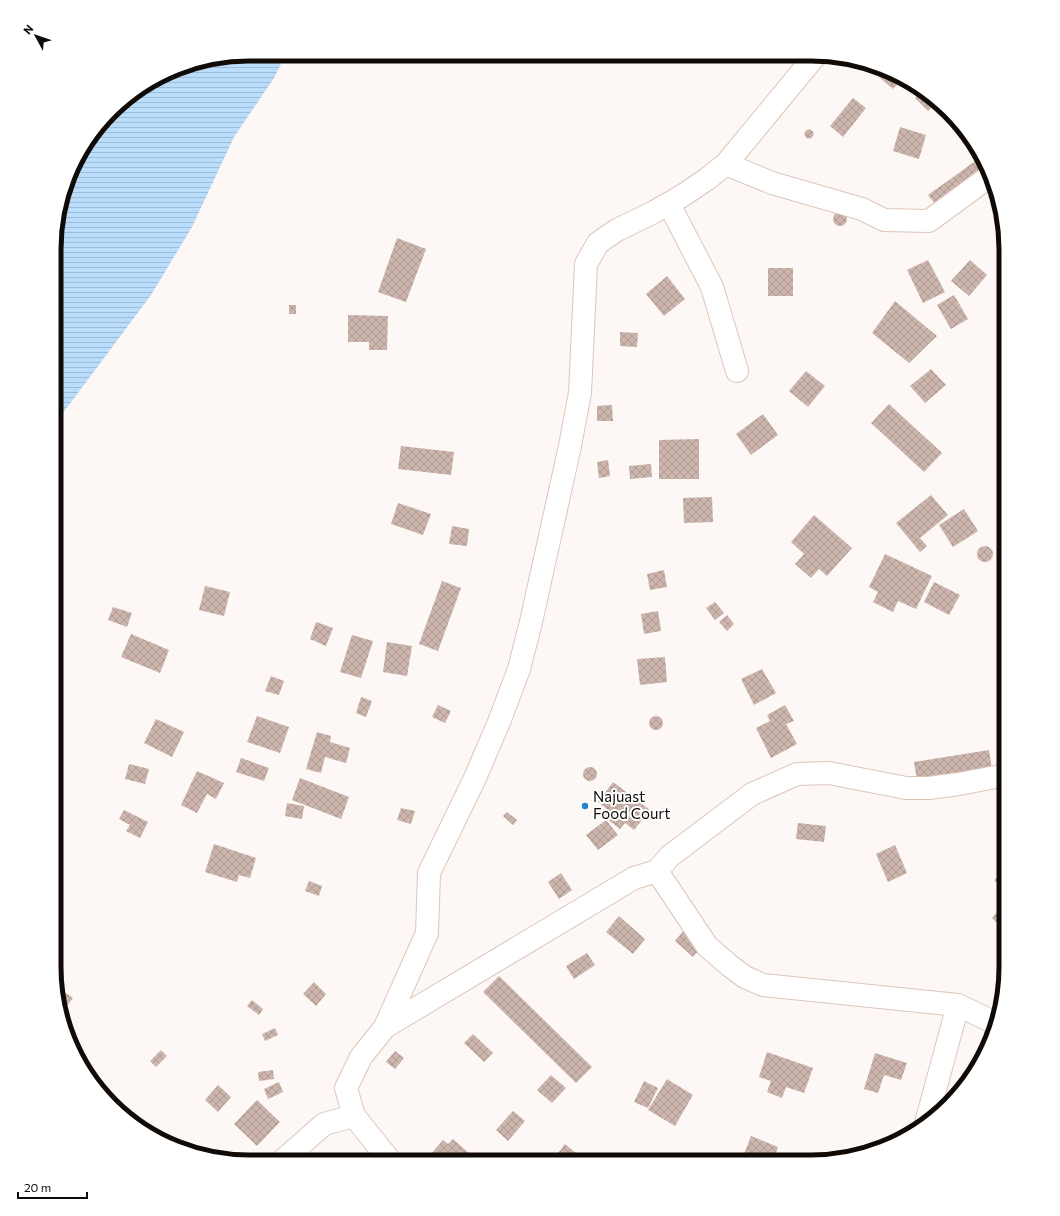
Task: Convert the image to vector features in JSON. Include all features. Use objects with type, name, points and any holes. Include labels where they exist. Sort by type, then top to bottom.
[{"type":"street","points":[[385,1155],[354,1116],[346,1088],[361,1057],[385,1027],[427,933],[429,873],[475,778],[499,722],[519,669],[530,629],[570,446],[580,393],[586,264],[598,243],[617,230],[669,204],[707,179],[726,164],[811,61]]},
{"type":"street","points":[[726,164],[772,183],[862,209],[884,220],[929,221],[986,179]]},
{"type":"street","points":[[669,204],[712,287],[737,371]]},
{"type":"street","points":[[385,1027],[634,878],[658,871],[670,856],[752,794],[797,774],[829,773],[913,788],[929,788],[959,784],[999,776]]},
{"type":"street","points":[[658,871],[707,946],[730,966],[763,985],[958,1005],[991,1021]]},
{"type":"street","points":[[929,1114],[958,1005]]},
{"type":"street","points":[[289,1155],[324,1124],[354,1116]]},
{"type":"water","points":[[236,61],[282,61],[274,78],[234,137],[192,227],[151,295],[61,416],[61,236],[67,200],[75,177],[86,155],[100,134],[116,116],[134,100],[166,80],[200,67]]},
{"type":"building","points":[[873,72],[883,75],[899,83],[893,89]]},
{"type":"building","points":[[918,95],[933,106],[928,111],[915,98]]},
{"type":"building","points":[[853,98],[866,108],[843,137],[830,126]]},
{"type":"building","points":[[900,127],[926,135],[919,159],[893,151]]},
{"type":"building","points":[[809,129],[814,134],[809,139],[804,134]]},
{"type":"building","points":[[977,160],[985,178],[936,205],[928,195]]},
{"type":"building","points":[[991,193],[993,202],[988,197]]},
{"type":"building","points":[[837,212],[843,212],[847,216],[847,222],[843,226],[837,226],[833,222],[833,216]]},
{"type":"building","points":[[397,238],[426,249],[406,302],[378,292]]},
{"type":"building","points":[[928,260],[945,292],[923,303],[907,270]]},
{"type":"building","points":[[970,260],[987,275],[969,296],[951,281]]},
{"type":"building","points":[[768,268],[793,268],[793,296],[768,296]]},
{"type":"building","points":[[667,276],[685,299],[664,316],[646,294]]},
{"type":"building","points":[[954,295],[968,319],[951,329],[937,305]]},
{"type":"building","points":[[895,301],[937,336],[909,363],[872,333]]},
{"type":"building","points":[[289,305],[296,305],[296,314],[289,314]]},
{"type":"building","points":[[348,315],[388,316],[387,350],[369,350],[369,342],[348,342]]},
{"type":"building","points":[[620,332],[638,333],[637,347],[620,346]]},
{"type":"building","points":[[931,369],[946,385],[925,403],[910,386]]},
{"type":"building","points":[[806,371],[825,386],[808,407],[789,391]]},
{"type":"building","points":[[889,404],[942,453],[924,472],[871,423]]},
{"type":"building","points":[[612,405],[613,421],[597,421],[597,406]]},
{"type":"building","points":[[763,414],[778,435],[751,455],[736,434]]},
{"type":"building","points":[[699,439],[699,479],[659,479],[659,440]]},
{"type":"building","points":[[401,446],[454,452],[451,475],[398,469]]},
{"type":"building","points":[[608,460],[610,476],[599,478],[597,462]]},
{"type":"building","points":[[651,464],[652,477],[630,479],[629,466]]},
{"type":"building","points":[[931,495],[948,515],[920,538],[927,546],[920,552],[896,523]]},
{"type":"building","points":[[712,497],[713,522],[684,523],[683,498]]},
{"type":"building","points":[[398,503],[431,514],[423,535],[391,524]]},
{"type":"building","points":[[964,509],[978,531],[953,547],[939,525]]},
{"type":"building","points":[[814,515],[852,548],[827,576],[819,569],[811,578],[795,564],[804,554],[791,542]]},
{"type":"building","points":[[452,526],[469,529],[467,546],[449,544]]},
{"type":"building","points":[[985,546],[991,548],[993,554],[991,560],[985,562],[979,560],[977,554],[979,548]]},
{"type":"building","points":[[885,554],[932,576],[916,609],[898,601],[893,612],[873,602],[878,592],[869,587]]},
{"type":"building","points":[[664,570],[667,587],[650,590],[647,574]]},
{"type":"building","points":[[442,581],[461,588],[438,651],[419,644]]},
{"type":"building","points":[[934,582],[960,595],[949,615],[924,602]]},
{"type":"building","points":[[205,586],[230,592],[224,616],[199,610]]},
{"type":"building","points":[[715,602],[724,613],[715,620],[706,608]]},
{"type":"building","points":[[113,607],[132,613],[127,627],[108,620]]},
{"type":"building","points":[[658,611],[661,631],[644,634],[641,614]]},
{"type":"building","points":[[727,615],[734,624],[727,631],[719,622]]},
{"type":"building","points":[[316,622],[333,628],[326,646],[310,639]]},
{"type":"building","points":[[131,634],[169,650],[160,673],[121,657]]},
{"type":"building","points":[[352,635],[373,641],[361,678],[340,672]]},
{"type":"building","points":[[387,642],[412,646],[407,676],[383,672]]},
{"type":"building","points":[[665,657],[667,682],[640,685],[637,659]]},
{"type":"building","points":[[762,669],[776,693],[754,705],[741,679]]},
{"type":"building","points":[[271,676],[284,681],[279,695],[265,691]]},
{"type":"building","points":[[361,697],[372,701],[366,717],[356,713]]},
{"type":"building","points":[[438,705],[451,711],[445,723],[432,717]]},
{"type":"building","points":[[785,705],[794,721],[786,724],[797,744],[771,758],[756,728],[770,721],[767,715]]},
{"type":"building","points":[[257,716],[289,727],[280,753],[247,742]]},
{"type":"building","points":[[653,716],[659,716],[663,720],[663,726],[659,730],[653,730],[649,726],[649,720]]},
{"type":"building","points":[[156,719],[184,732],[172,757],[144,743]]},
{"type":"building","points":[[317,732],[331,736],[330,742],[350,748],[346,763],[325,757],[321,773],[306,769]]},
{"type":"building","points":[[989,750],[992,769],[917,781],[914,762]]},
{"type":"building","points":[[241,758],[269,768],[264,781],[236,772]]},
{"type":"building","points":[[129,764],[149,769],[145,784],[125,779]]},
{"type":"building","points":[[590,767],[595,769],[597,774],[595,779],[590,781],[585,779],[583,774],[585,769]]},
{"type":"building","points":[[197,771],[224,783],[216,799],[207,794],[197,813],[181,805]]},
{"type":"building","points":[[300,778],[349,797],[341,819],[292,800]]},
{"type":"building","points":[[613,782],[650,810],[634,830],[625,823],[620,829],[602,815],[607,809],[598,802]]},
{"type":"building","points":[[287,803],[304,806],[302,819],[285,816]]},
{"type":"building","points":[[401,808],[415,811],[411,824],[397,820]]},
{"type":"building","points":[[124,810],[148,822],[140,838],[126,831],[130,825],[119,819]]},
{"type":"building","points":[[507,812],[517,820],[513,825],[503,816]]},
{"type":"building","points":[[606,820],[618,835],[598,850],[586,835]]},
{"type":"building","points":[[798,823],[826,826],[824,842],[796,839]]},
{"type":"building","points":[[214,844],[256,858],[250,878],[239,875],[237,882],[205,872]]},
{"type":"building","points":[[895,845],[907,873],[888,882],[876,854]]},
{"type":"building","points":[[561,873],[572,890],[559,899],[548,882]]},
{"type":"building","points":[[999,875],[999,885],[994,880]]},
{"type":"building","points":[[309,881],[322,886],[319,896],[305,891]]},
{"type":"building","points":[[999,910],[999,925],[992,918]]},
{"type":"building","points":[[619,916],[645,939],[633,954],[606,932]]},
{"type":"building","points":[[685,929],[703,945],[693,957],[675,941]]},
{"type":"building","points":[[587,953],[595,965],[574,979],[566,966]]},
{"type":"building","points":[[499,976],[592,1067],[576,1083],[483,992]]},
{"type":"building","points":[[314,982],[326,994],[316,1006],[303,994]]},
{"type":"building","points":[[63,991],[73,998],[66,1007]]},
{"type":"building","points":[[252,1000],[263,1009],[259,1015],[247,1006]]},
{"type":"building","points":[[275,1028],[278,1035],[265,1041],[262,1034]]},
{"type":"building","points":[[473,1034],[493,1053],[484,1062],[464,1043]]},
{"type":"building","points":[[161,1050],[167,1056],[156,1067],[150,1061]]},
{"type":"building","points":[[395,1051],[404,1058],[395,1069],[386,1062]]},
{"type":"building","points":[[767,1052],[813,1068],[804,1093],[786,1087],[782,1098],[767,1092],[771,1081],[759,1077]]},
{"type":"building","points":[[875,1053],[907,1063],[901,1080],[884,1075],[878,1093],[864,1089]]},
{"type":"building","points":[[273,1070],[274,1079],[259,1081],[258,1072]]},
{"type":"building","points":[[551,1075],[566,1088],[552,1103],[537,1090]]},
{"type":"building","points":[[667,1079],[693,1095],[675,1126],[648,1110]]},
{"type":"building","points":[[644,1081],[658,1088],[648,1108],[634,1102]]},
{"type":"building","points":[[279,1082],[283,1092],[268,1099],[264,1089]]},
{"type":"building","points":[[218,1085],[231,1097],[218,1112],[205,1100]]},
{"type":"building","points":[[257,1100],[280,1122],[257,1146],[234,1124]]},
{"type":"building","points":[[513,1111],[525,1121],[508,1141],[496,1130]]},
{"type":"building","points":[[751,1136],[778,1147],[775,1155],[744,1155]]},
{"type":"building","points":[[453,1139],[471,1155],[430,1155],[443,1140],[448,1144]]},
{"type":"building","points":[[565,1144],[578,1155],[556,1155]]},
{"type":"place","name":"Najuast Food Court","points":[[585,806]]}]
